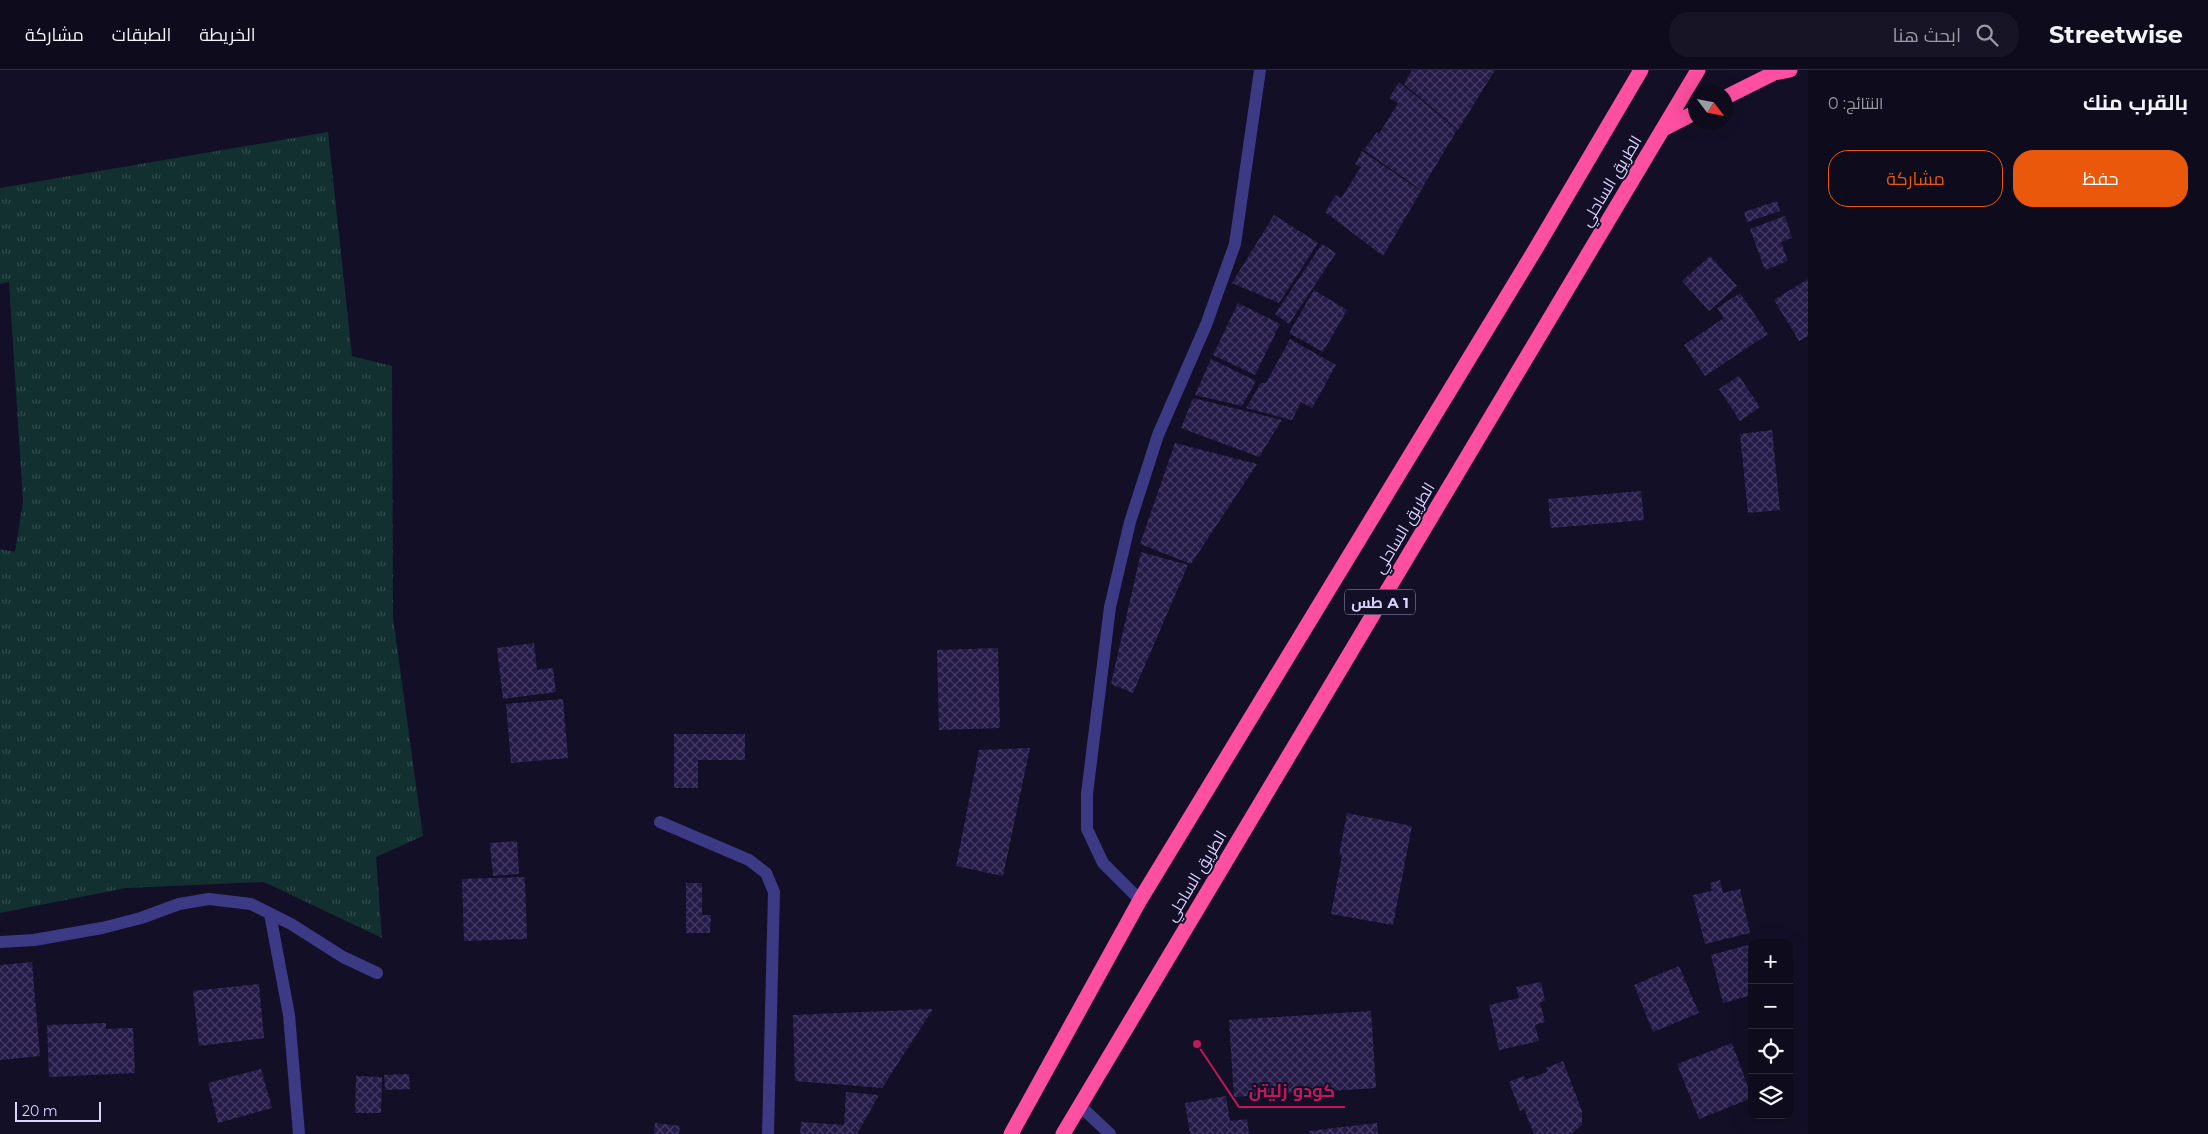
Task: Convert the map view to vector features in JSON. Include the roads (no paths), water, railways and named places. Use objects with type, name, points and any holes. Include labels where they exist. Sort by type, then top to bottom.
[{"type":"highway","name":"الطريق الساحلي","points":[[1011,1134],[1140,900],[1525,267],[1641,70]]},
{"type":"highway","name":"الطريق الساحلي","points":[[1063,1134],[1698,70]]},
{"type":"highway","points":[[1733,94],[1774,73],[1790,70]]},
{"type":"highway","points":[[1662,130],[1688,116]]},
{"type":"street","points":[[1140,900],[1104,864],[1087,829],[1087,794],[1110,607],[1130,522],[1158,435],[1206,324],[1235,244],[1260,70]]},
{"type":"street","points":[[660,822],[749,860],[766,873],[774,892],[768,1134]]},
{"type":"street","points":[[0,942],[34,940],[102,928],[140,918],[179,904],[209,900],[251,904],[291,924],[343,958],[376,974]]},
{"type":"street","points":[[270,914],[289,1015],[299,1134]]},
{"type":"street","points":[[1080,1106],[1110,1134]]},
{"type":"place","name":"كودو زليتن","points":[[1197,1044]]}]
